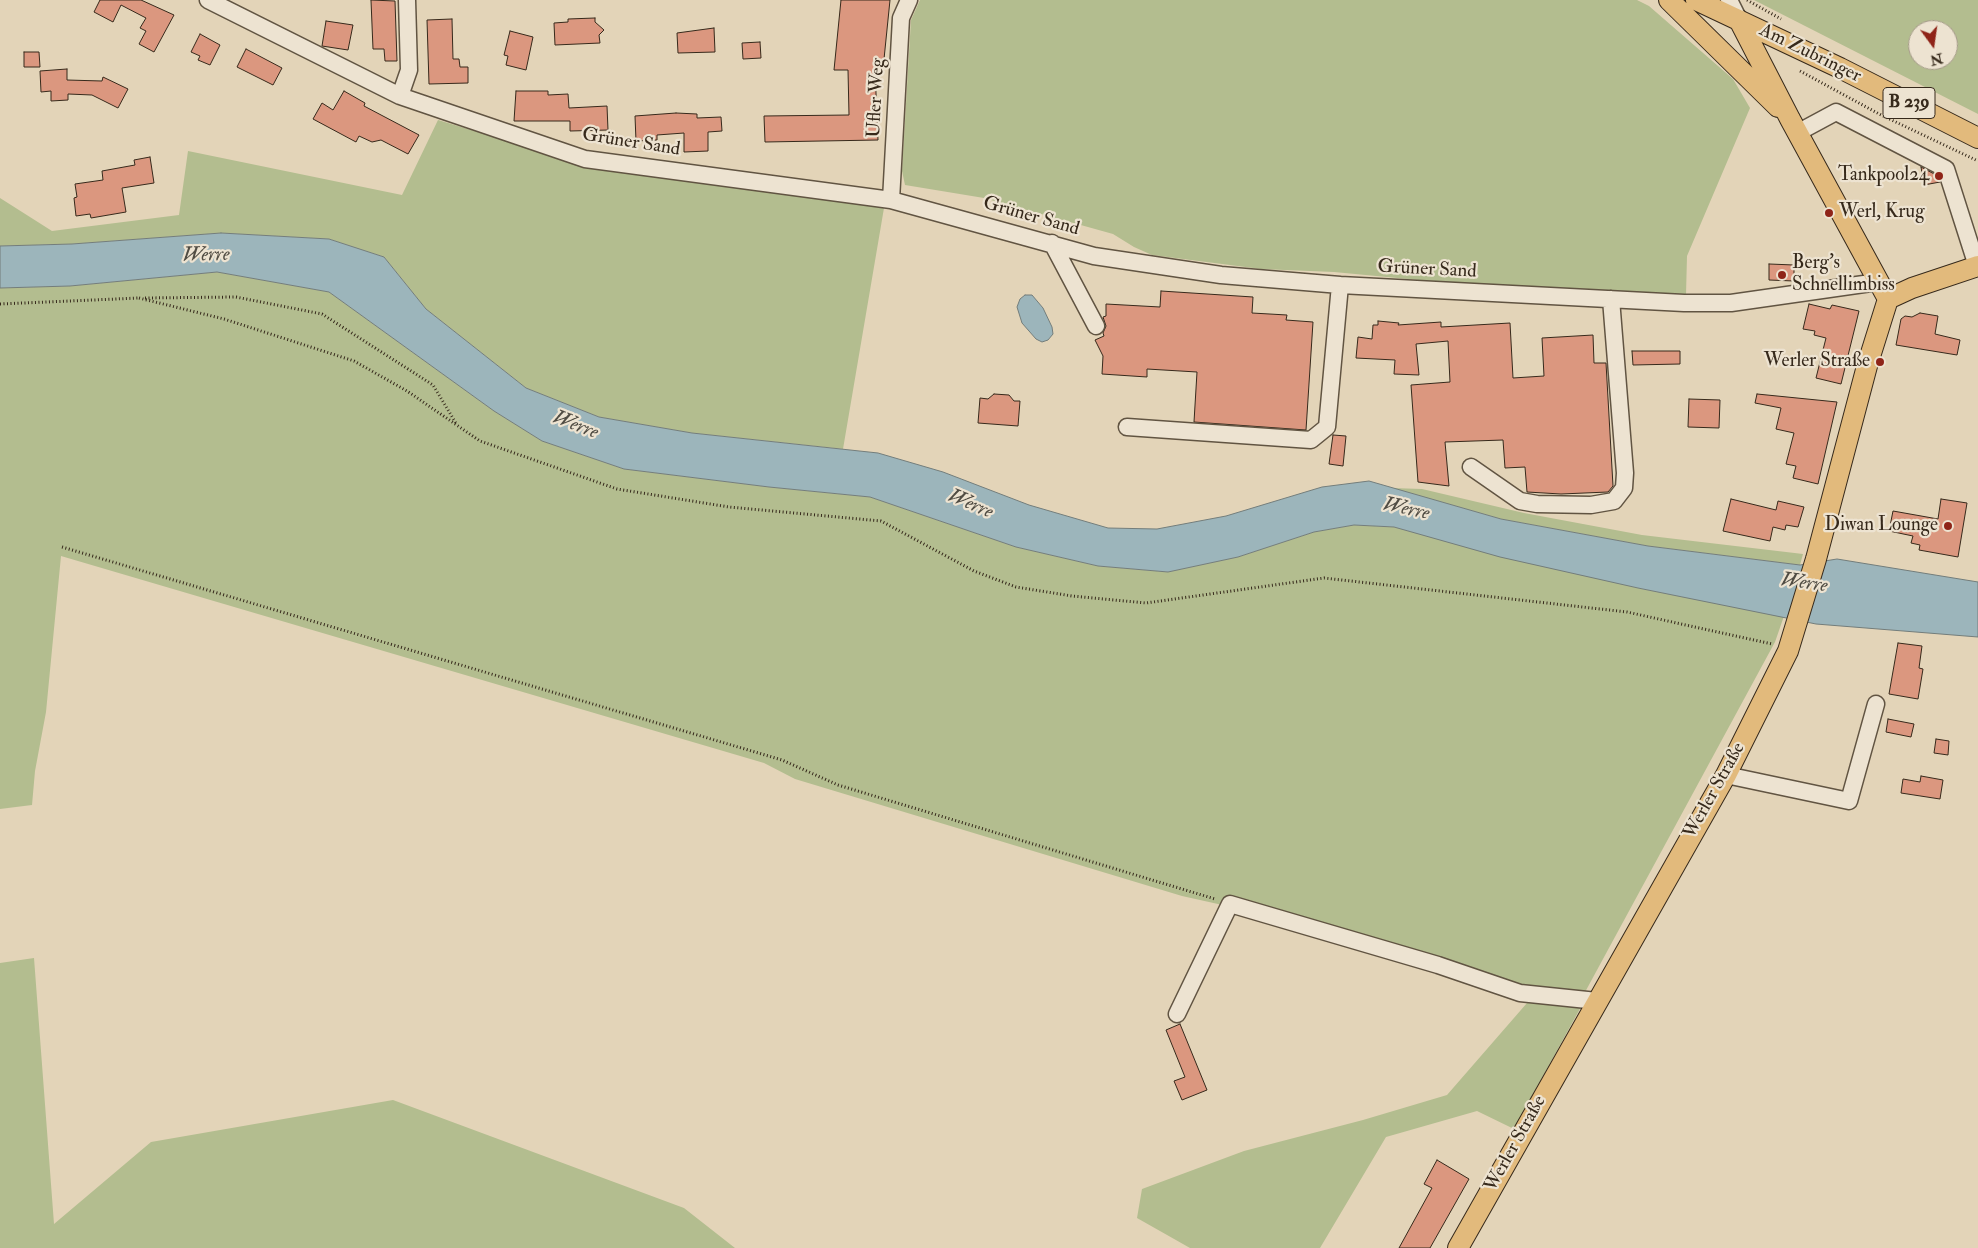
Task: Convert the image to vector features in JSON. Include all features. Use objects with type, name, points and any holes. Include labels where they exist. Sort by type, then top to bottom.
[{"type":"main road","points":[[1669,0],[1793,126]]},
{"type":"main road","name":"Am Zubringer","points":[[1696,0],[1978,138]]},
{"type":"main road","points":[[1739,20],[1793,126],[1883,290],[1912,288],[1977,266]]},
{"type":"main road","name":"Werler Straße","points":[[1458,1248],[1726,775],[1788,651],[1841,471],[1867,366],[1883,290]]},
{"type":"street","name":"Grüner Sand","points":[[208,0],[400,96],[585,159],[891,200],[1094,256],[1222,275],[1340,285],[1611,300],[1731,303],[1883,290]]},
{"type":"street","points":[[400,96],[409,70],[407,0]]},
{"type":"street","name":"Ufler Weg","points":[[891,200],[901,18],[909,0]]},
{"type":"street","points":[[1729,0],[1739,20]]},
{"type":"street","points":[[1793,126],[1836,112],[1946,169],[1977,266]]},
{"type":"street","points":[[1052,243],[1096,326]]},
{"type":"street","points":[[1127,427],[1311,440],[1327,427],[1340,285]]},
{"type":"street","points":[[1471,468],[1520,501],[1537,504],[1591,505],[1614,501],[1624,488],[1625,473],[1611,300]]},
{"type":"street","points":[[1726,775],[1849,802],[1876,704]]},
{"type":"street","points":[[1176,1014],[1230,904],[1438,965],[1520,993],[1597,1001]]},
{"type":"path","points":[[1795,68],[1881,115],[1978,161]]},
{"type":"path","points":[[0,304],[139,298],[236,297],[322,314],[433,386],[457,426]]},
{"type":"path","points":[[139,298],[224,319],[354,361],[407,391],[480,441],[618,489],[729,508],[881,521],[974,571],[1016,587],[1072,596],[1146,603],[1324,578],[1627,612],[1768,642],[1788,651]]},
{"type":"path","points":[[62,547],[782,760],[838,784],[1230,904]]},
{"type":"green space","points":[[920,0],[1637,0],[1649,6],[1733,79],[1750,108],[1687,256],[1686,295],[1429,281],[1334,272],[1261,269],[1152,255],[1113,234],[984,198],[905,185],[902,171],[911,20]]},
{"type":"green space","points":[[1754,0],[1978,0],[1978,114]]},
{"type":"green space","points":[[438,120],[584,164],[736,183],[884,208],[843,449],[692,433],[599,417],[526,388],[426,309],[384,257],[329,239],[221,233],[72,244],[0,246],[0,198],[52,231],[179,215],[188,151],[402,195]]},
{"type":"green space","points":[[217,272],[329,292],[494,411],[542,441],[624,469],[870,497],[1016,547],[1098,566],[1168,572],[1238,557],[1314,532],[1354,525],[1394,527],[1638,588],[1784,616],[1775,642],[1584,994],[1521,986],[1371,938],[1182,896],[795,779],[764,763],[61,556],[46,712],[35,771],[32,805],[0,809],[0,288],[70,286]]},
{"type":"green space","points":[[1392,488],[1422,489],[1524,513],[1642,535],[1803,554],[1800,565],[1648,546],[1501,519]]},
{"type":"green space","points":[[34,958],[54,1224],[151,1142],[393,1100],[684,1208],[735,1248],[0,1248],[0,963]]},
{"type":"green space","points":[[1527,1003],[1582,1005],[1514,1129],[1477,1111],[1386,1137],[1320,1248],[1190,1248],[1137,1218],[1142,1189],[1244,1151],[1363,1120],[1447,1095]]},
{"type":"water","name":"Werre","points":[[221,233],[329,239],[384,257],[426,309],[526,388],[599,417],[692,433],[878,453],[943,472],[1029,505],[1108,528],[1157,529],[1226,516],[1322,487],[1369,481],[1501,519],[1648,546],[1800,565],[1837,559],[1978,582],[1978,637],[1816,624],[1638,588],[1500,557],[1394,527],[1354,525],[1314,532],[1238,557],[1168,572],[1098,566],[1016,547],[870,497],[624,469],[542,441],[494,411],[329,292],[217,272],[70,286],[0,288],[0,246],[72,244]]},
{"type":"water","points":[[1025,295],[1032,295],[1043,308],[1052,327],[1053,334],[1048,340],[1042,342],[1036,339],[1022,323],[1017,307],[1020,299]]},
{"type":"building","points":[[100,0],[141,0],[174,15],[154,52],[139,44],[146,31],[140,28],[146,18],[121,5],[113,22],[94,12]]},
{"type":"building","points":[[371,0],[395,1],[397,61],[385,61],[384,49],[373,49]]},
{"type":"building","points":[[841,0],[890,0],[883,69],[875,70],[878,140],[765,142],[764,116],[849,115],[848,70],[834,70]]},
{"type":"building","points":[[595,18],[595,22],[604,30],[599,35],[600,43],[555,45],[554,23],[568,22],[568,19]]},
{"type":"building","points":[[452,19],[453,59],[459,59],[460,67],[468,67],[468,83],[429,84],[427,20]]},
{"type":"building","points":[[326,21],[353,25],[348,50],[322,46]]},
{"type":"building","points":[[714,28],[715,52],[678,53],[677,33]]},
{"type":"building","points":[[510,31],[533,37],[526,70],[506,65],[508,56],[504,55]]},
{"type":"building","points":[[200,34],[220,45],[210,65],[198,60],[200,56],[191,52]]},
{"type":"building","points":[[760,42],[761,58],[743,59],[742,43]]},
{"type":"building","points":[[246,49],[282,68],[273,85],[237,67]]},
{"type":"building","points":[[24,52],[39,52],[40,67],[24,67]]},
{"type":"building","points":[[67,69],[67,80],[102,81],[103,77],[128,89],[118,108],[92,95],[68,94],[68,100],[51,101],[51,91],[41,92],[40,71]]},
{"type":"building","points":[[344,91],[365,103],[364,106],[419,135],[408,154],[381,140],[372,142],[359,136],[356,142],[313,119],[322,103],[333,110]]},
{"type":"building","points":[[516,91],[548,91],[548,95],[568,94],[569,108],[607,106],[608,130],[570,131],[570,121],[514,121]]},
{"type":"building","points":[[676,113],[697,114],[697,118],[721,117],[722,131],[708,132],[708,151],[684,152],[684,133],[657,135],[657,140],[636,141],[635,116]]},
{"type":"building","points":[[150,157],[154,183],[122,188],[126,212],[91,218],[90,214],[76,216],[74,198],[77,197],[75,184],[103,180],[102,171],[135,165],[134,160]]},
{"type":"building","points":[[1921,167],[1938,176],[1940,182],[1924,185]]},
{"type":"building","name":"Berg's Schnellimbiss","points":[[1769,264],[1794,265],[1794,281],[1769,280]]},
{"type":"building","points":[[1161,291],[1253,297],[1252,313],[1287,315],[1286,320],[1313,322],[1306,430],[1194,422],[1197,372],[1147,369],[1147,377],[1102,374],[1103,356],[1095,340],[1104,336],[1103,333],[1106,326],[1103,317],[1106,316],[1106,304],[1160,307]]},
{"type":"building","points":[[1809,304],[1830,309],[1832,305],[1859,311],[1841,384],[1816,378],[1826,338],[1814,335],[1815,331],[1803,329]]},
{"type":"building","points":[[1920,313],[1938,316],[1935,334],[1960,340],[1957,355],[1896,345],[1901,319],[1905,316],[1912,317]]},
{"type":"building","points":[[1378,321],[1399,323],[1398,325],[1441,322],[1441,327],[1510,323],[1513,378],[1544,376],[1542,338],[1593,335],[1594,363],[1606,363],[1613,486],[1608,492],[1561,494],[1527,492],[1525,467],[1505,468],[1503,440],[1445,442],[1449,486],[1418,482],[1411,385],[1450,382],[1448,341],[1416,344],[1419,375],[1394,374],[1395,360],[1356,358],[1358,337],[1372,339],[1373,325],[1378,325]]},
{"type":"building","points":[[1632,351],[1680,351],[1680,364],[1633,365]]},
{"type":"building","points":[[994,394],[1009,395],[1014,401],[1020,401],[1018,426],[978,423],[980,398],[988,399]]},
{"type":"building","points":[[1757,394],[1837,402],[1818,484],[1793,478],[1796,466],[1786,464],[1794,433],[1776,429],[1781,408],[1755,403]]},
{"type":"building","points":[[1689,399],[1720,400],[1719,428],[1688,427]]},
{"type":"building","points":[[1333,435],[1346,436],[1343,466],[1329,464]]},
{"type":"building","points":[[1731,499],[1776,510],[1778,501],[1804,507],[1798,527],[1786,525],[1785,530],[1773,527],[1770,541],[1723,531]]},
{"type":"building","points":[[1941,499],[1967,503],[1958,557],[1919,550],[1920,545],[1911,543],[1913,536],[1889,531],[1893,511],[1938,519]]},
{"type":"building","points":[[1898,643],[1922,646],[1919,668],[1923,669],[1918,699],[1889,694]]},
{"type":"building","points":[[1888,719],[1914,724],[1911,737],[1886,732]]},
{"type":"building","points":[[1936,739],[1949,741],[1948,755],[1934,753]]},
{"type":"building","points":[[1921,776],[1943,780],[1940,799],[1901,793],[1903,779],[1920,782]]},
{"type":"building","points":[[1180,1024],[1207,1090],[1182,1100],[1174,1081],[1185,1077],[1166,1030]]},
{"type":"building","points":[[1437,1160],[1469,1179],[1430,1248],[1399,1248],[1432,1188],[1424,1184]]},
{"type":"place","name":"Tankpool24","points":[[1939,176]]},
{"type":"place","name":"Werl, Krug","points":[[1829,213]]},
{"type":"place","name":"Berg's Schnellimbiss","points":[[1782,275]]},
{"type":"place","name":"Werler Straße","points":[[1880,362]]},
{"type":"place","name":"Diwan Lounge","points":[[1948,526]]}]
